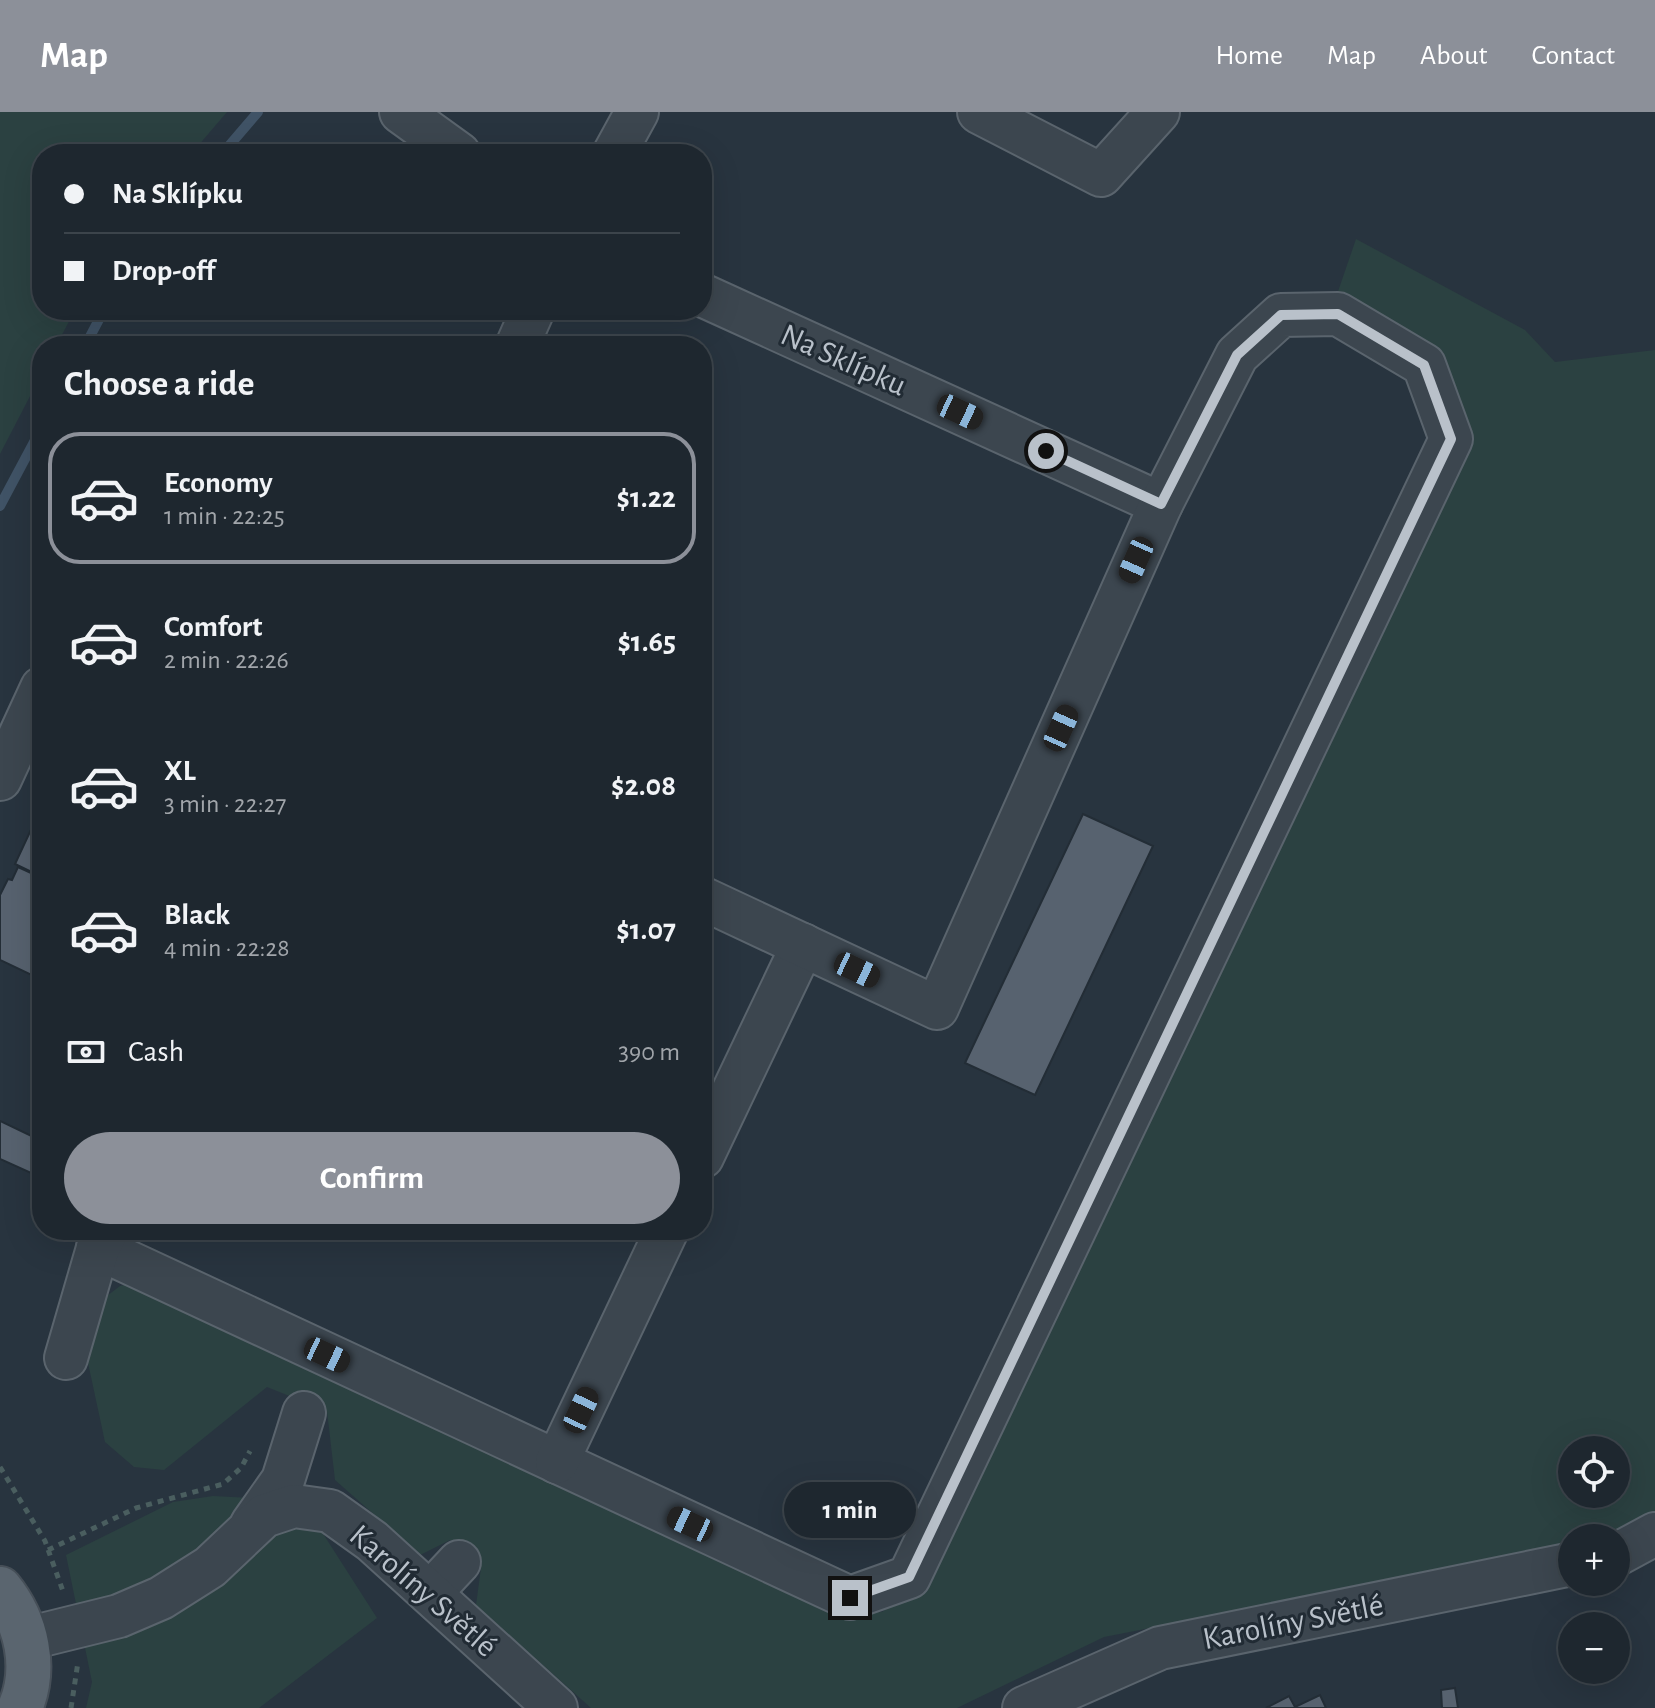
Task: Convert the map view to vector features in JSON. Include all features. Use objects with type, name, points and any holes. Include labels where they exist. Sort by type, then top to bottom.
[{"type":"main road","points":[[0,1589],[9,1600],[26,1639],[27,1682],[20,1708]]},
{"type":"street","points":[[401,112],[445,144]]},
{"type":"street","points":[[619,144],[637,112]]},
{"type":"street","points":[[979,112],[1101,175],[1158,112]]},
{"type":"street","name":"Na Sklípku","points":[[712,300],[1161,504]]},
{"type":"street","points":[[105,1240],[557,1462],[850,1598],[909,1577],[1451,439],[1424,365],[1338,314],[1281,315],[1237,355],[1161,504],[937,1008],[712,903]]},
{"type":"street","points":[[0,779],[32,710]]},
{"type":"street","points":[[712,1136],[803,945]]},
{"type":"street","points":[[66,1358],[103,1240]]},
{"type":"street","points":[[557,1462],[662,1240]]},
{"type":"street","points":[[242,1538],[283,1480],[304,1413]]},
{"type":"street","name":"Karolíny Světlé","points":[[26,1639],[81,1651],[119,1616],[161,1598],[210,1567],[264,1516],[294,1506],[330,1511],[372,1541],[556,1708]]},
{"type":"street","points":[[1630,1547],[1655,1534]]},
{"type":"street","points":[[430,1593],[459,1562]]},
{"type":"street","name":"Karolíny Světlé","points":[[1024,1708],[1160,1648],[1558,1567]]},
{"type":"path","points":[[48,1550],[136,1508],[223,1484],[241,1468],[256,1440]]},
{"type":"path","points":[[0,1467],[48,1550],[81,1651],[71,1708]]},
{"type":"green space","points":[[0,112],[227,112],[200,144],[32,144],[32,320],[70,320],[61,336],[32,336],[32,392],[0,454]]},
{"type":"green space","points":[[1356,239],[1525,330],[1555,362],[1655,350],[1655,1512],[1630,1526],[1558,1524],[1558,1549],[1104,1637],[957,1708],[591,1708],[476,1605],[481,1568],[450,1540],[420,1555],[335,1480],[327,1411],[267,1387],[164,1470],[134,1467],[105,1442],[85,1349],[95,1305],[120,1286],[140,1281],[831,1614],[882,1612],[920,1584],[1463,435],[1334,303]]},
{"type":"green space","points":[[213,1496],[271,1499],[313,1518],[377,1618],[259,1708],[86,1708],[92,1682],[66,1555],[173,1502]]},
{"type":"building","points":[[1083,814],[1153,846],[1035,1095],[965,1063]]},
{"type":"building","points":[[32,827],[32,872],[15,864]]},
{"type":"building","points":[[18,867],[32,873],[32,975],[0,960],[0,895],[8,879],[12,880]]},
{"type":"building","points":[[0,1121],[32,1136],[31,1173],[0,1159]]},
{"type":"building","points":[[1455,1688],[1458,1708],[1442,1708],[1441,1690]]},
{"type":"building","points":[[1320,1695],[1326,1708],[1266,1708],[1289,1696],[1295,1707]]},
{"type":"waterway","points":[[231,144],[258,112]]},
{"type":"waterway","points":[[90,336],[99,320]]},
{"type":"waterway","points":[[0,506],[32,446]]},
{"type":"route","points":[[850,1598],[909,1577],[1451,439],[1424,365],[1338,314],[1281,315],[1237,355],[1161,504],[1046,451]]}]
